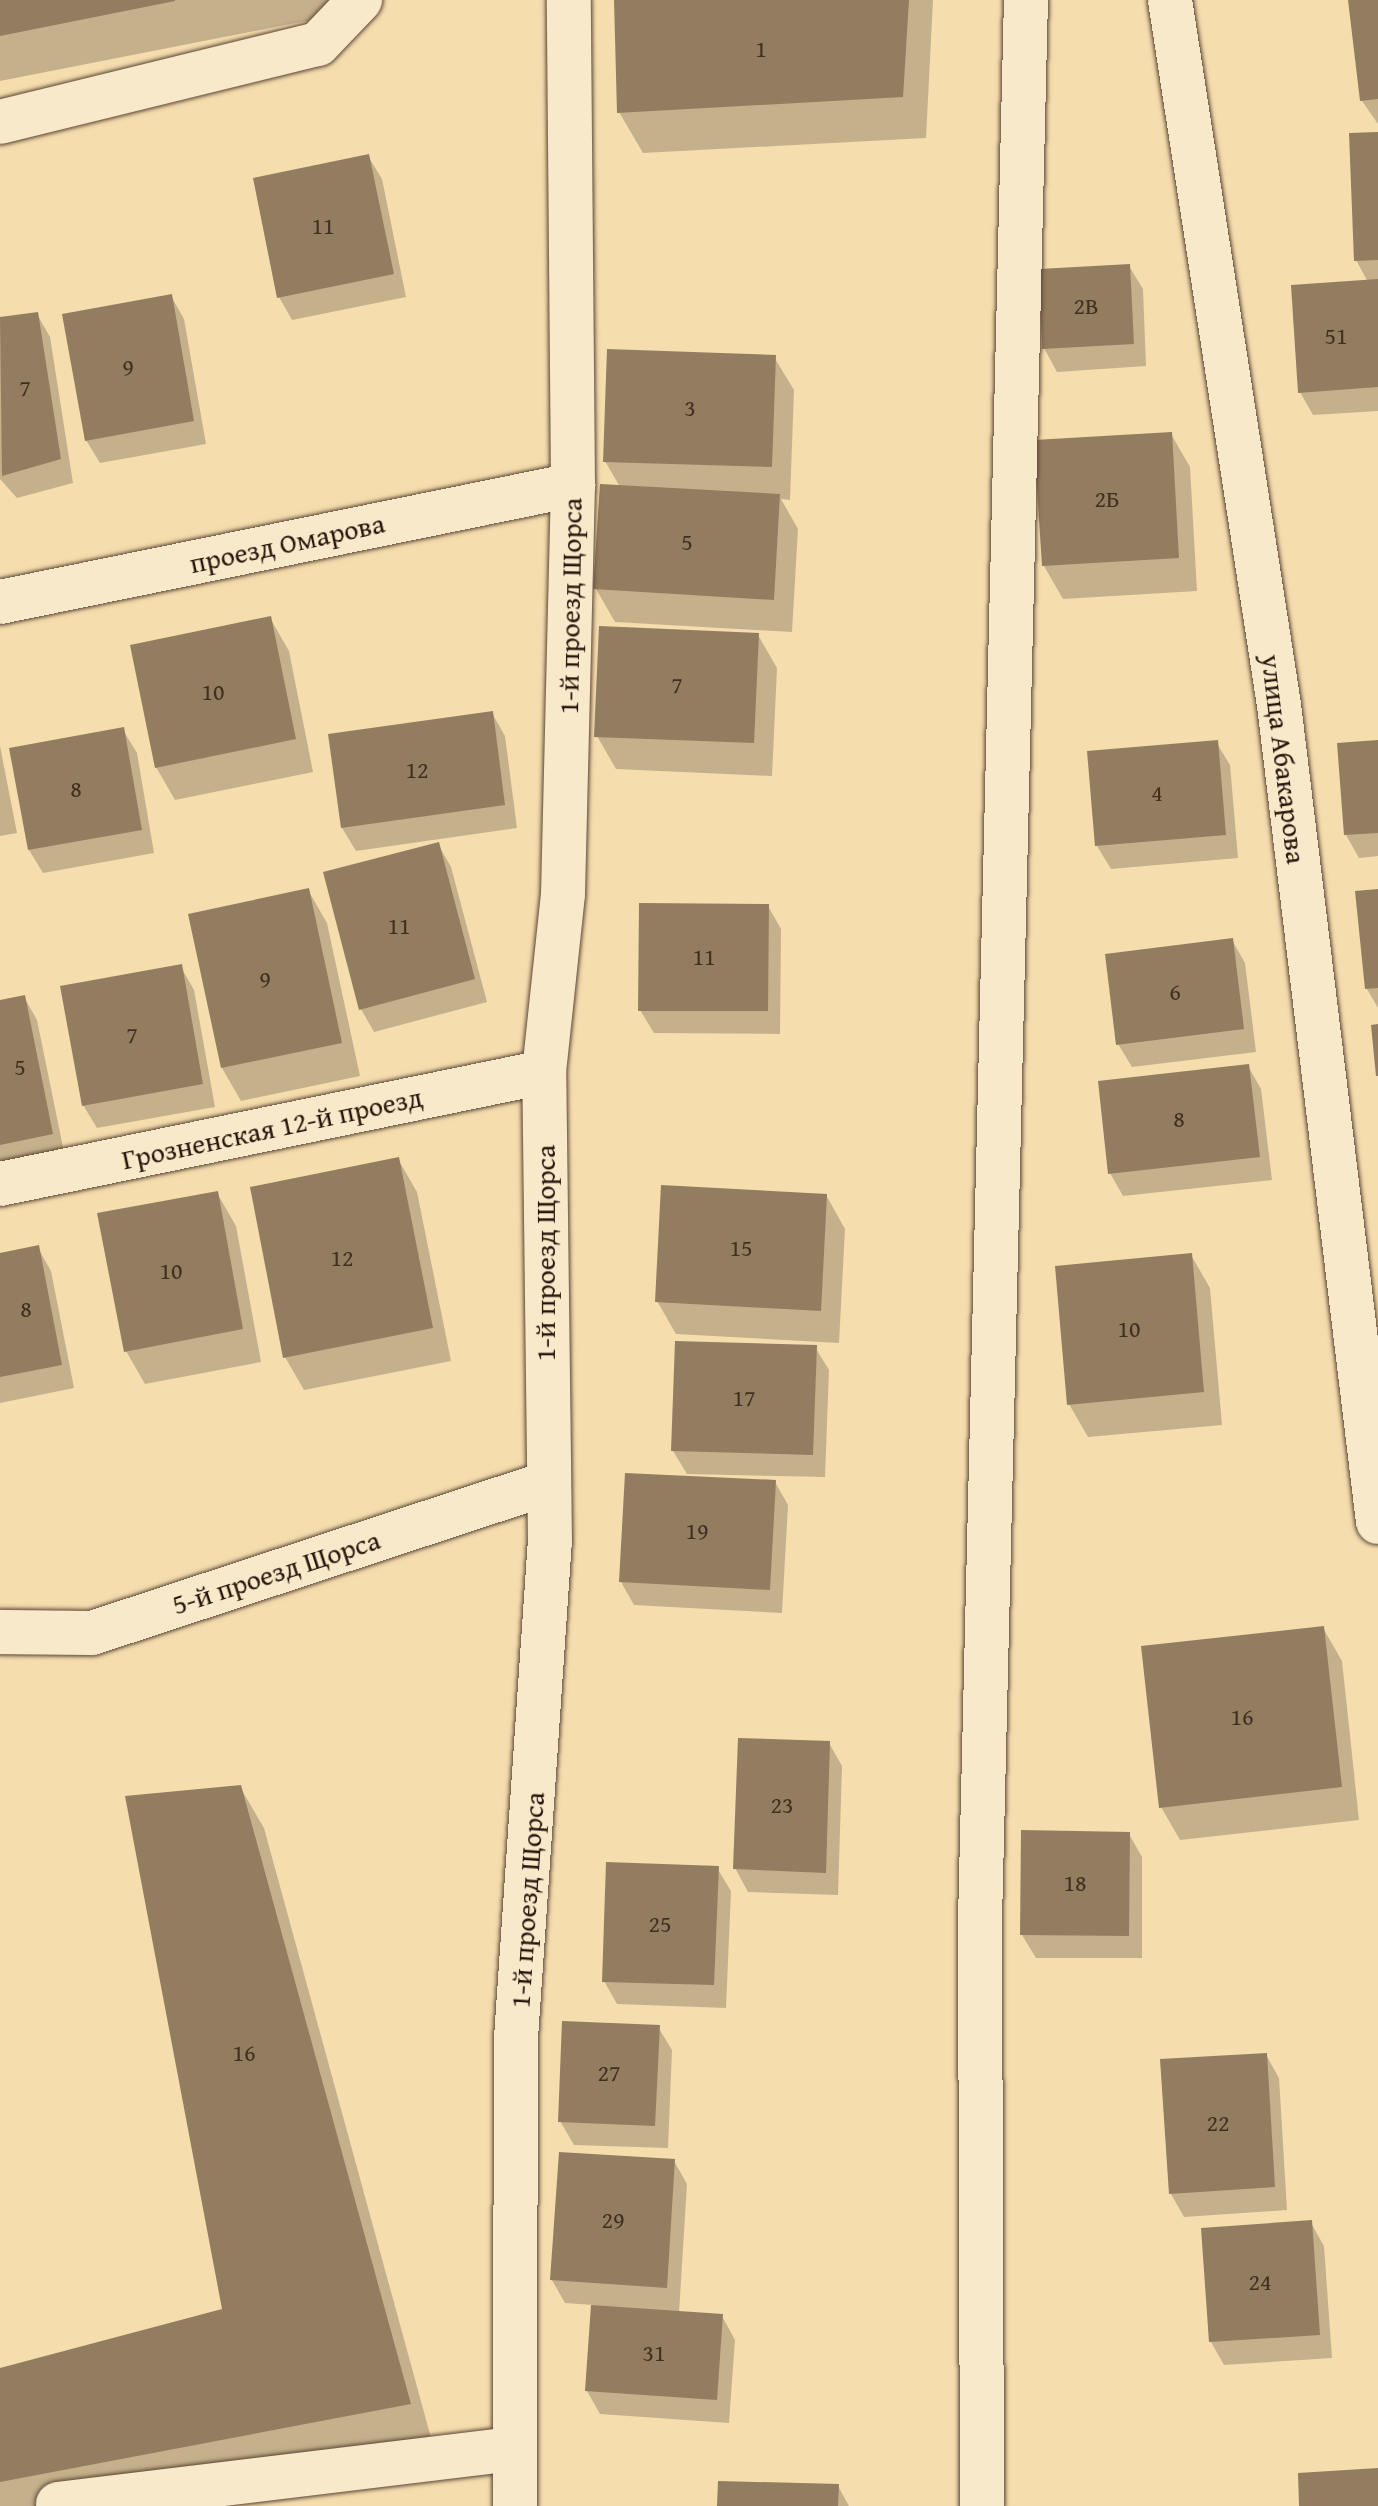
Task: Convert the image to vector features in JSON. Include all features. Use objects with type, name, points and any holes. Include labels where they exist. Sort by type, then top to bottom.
[{"type":"street","points":[[0,122],[318,44],[360,0]]},
{"type":"street","name":"1-й проезд Щорса","points":[[515,2506],[516,2038],[535,1799],[550,1543],[544,1072],[563,894],[573,485],[569,0]]},
{"type":"street","points":[[982,2506],[980,1921],[1026,0]]},
{"type":"street","name":"улица Абакарова","points":[[1170,0],[1279,705],[1378,1522]]},
{"type":"street","name":"проезд Омарова","points":[[0,602],[573,485]]},
{"type":"street","name":"Грозненская 12-й проезд","points":[[0,1184],[544,1072]]},
{"type":"street","name":"5-й проезд Щорса","points":[[0,1632],[92,1633],[548,1483]]},
{"type":"street","points":[[58,2504],[515,2449]]},
{"type":"building","points":[[0,0],[175,0],[175,1],[0,36]]},
{"type":"building","points":[[614,0],[909,0],[903,97],[617,113]]},
{"type":"building","points":[[1348,0],[1378,0],[1378,99],[1360,101]]},
{"type":"building","points":[[1378,132],[1378,260],[1354,261],[1349,133]]},
{"type":"building","points":[[369,154],[394,274],[277,298],[253,178]]},
{"type":"building","points":[[1130,264],[1134,344],[1042,349],[1039,269]]},
{"type":"building","points":[[1378,279],[1378,387],[1298,393],[1291,285]]},
{"type":"building","points":[[172,294],[194,421],[85,441],[62,314]]},
{"type":"building","points":[[38,312],[61,459],[2,476],[0,317]]},
{"type":"building","points":[[607,349],[776,355],[772,467],[603,462]]},
{"type":"building","points":[[1172,432],[1179,558],[1042,566],[1034,440]]},
{"type":"building","points":[[600,484],[780,494],[774,600],[593,589]]},
{"type":"building","points":[[271,616],[296,739],[155,768],[130,645]]},
{"type":"building","points":[[599,626],[759,633],[754,743],[594,737]]},
{"type":"building","points":[[493,711],[505,805],[341,828],[328,734]]},
{"type":"building","points":[[124,727],[142,830],[28,850],[9,748]]},
{"type":"building","points":[[1218,740],[1226,835],[1095,846],[1087,751]]},
{"type":"building","points":[[1378,740],[1378,833],[1344,835],[1337,743]]},
{"type":"building","points":[[439,842],[475,979],[359,1010],[323,872]]},
{"type":"building","points":[[309,888],[342,1043],[221,1068],[188,914]]},
{"type":"building","points":[[1378,889],[1378,988],[1365,989],[1355,891]]},
{"type":"building","points":[[639,903],[769,904],[768,1011],[638,1011]]},
{"type":"building","points":[[1233,938],[1244,1029],[1116,1045],[1105,954]]},
{"type":"building","points":[[182,964],[203,1084],[82,1106],[60,986]]},
{"type":"building","points":[[25,995],[53,1134],[0,1145],[0,1000]]},
{"type":"building","points":[[1378,1024],[1378,1076],[1376,1076],[1371,1025]]},
{"type":"building","points":[[1249,1064],[1260,1157],[1108,1174],[1098,1081]]},
{"type":"building","points":[[399,1157],[433,1328],[283,1358],[250,1187]]},
{"type":"building","points":[[661,1185],[827,1194],[821,1311],[655,1302]]},
{"type":"building","points":[[218,1191],[243,1329],[124,1352],[97,1213]]},
{"type":"building","points":[[39,1245],[62,1365],[0,1377],[0,1253]]},
{"type":"building","points":[[1192,1253],[1204,1392],[1067,1405],[1055,1266]]},
{"type":"building","points":[[675,1341],[817,1345],[813,1455],[671,1451]]},
{"type":"building","points":[[625,1473],[776,1480],[770,1590],[619,1582]]},
{"type":"building","points":[[1324,1626],[1342,1787],[1159,1808],[1141,1646]]},
{"type":"building","points":[[738,1738],[830,1741],[826,1873],[733,1869]]},
{"type":"building","points":[[241,1785],[411,2404],[0,2482],[0,2368],[222,2309],[125,1796]]},
{"type":"building","points":[[1021,1830],[1130,1832],[1129,1936],[1020,1935]]},
{"type":"building","points":[[606,1862],[719,1866],[714,1985],[602,1982]]},
{"type":"building","points":[[562,2021],[660,2025],[655,2126],[558,2122]]},
{"type":"building","points":[[1267,2053],[1275,2187],[1169,2194],[1160,2059]]},
{"type":"building","points":[[559,2152],[675,2159],[667,2288],[550,2280]]},
{"type":"building","points":[[1312,2220],[1320,2335],[1209,2342],[1201,2228]]},
{"type":"building","points":[[591,2305],[723,2314],[717,2400],[585,2391]]},
{"type":"building","points":[[1378,2468],[1378,2506],[1299,2506],[1298,2473]]},
{"type":"building","points":[[718,2481],[839,2484],[838,2506],[717,2506]]}]
